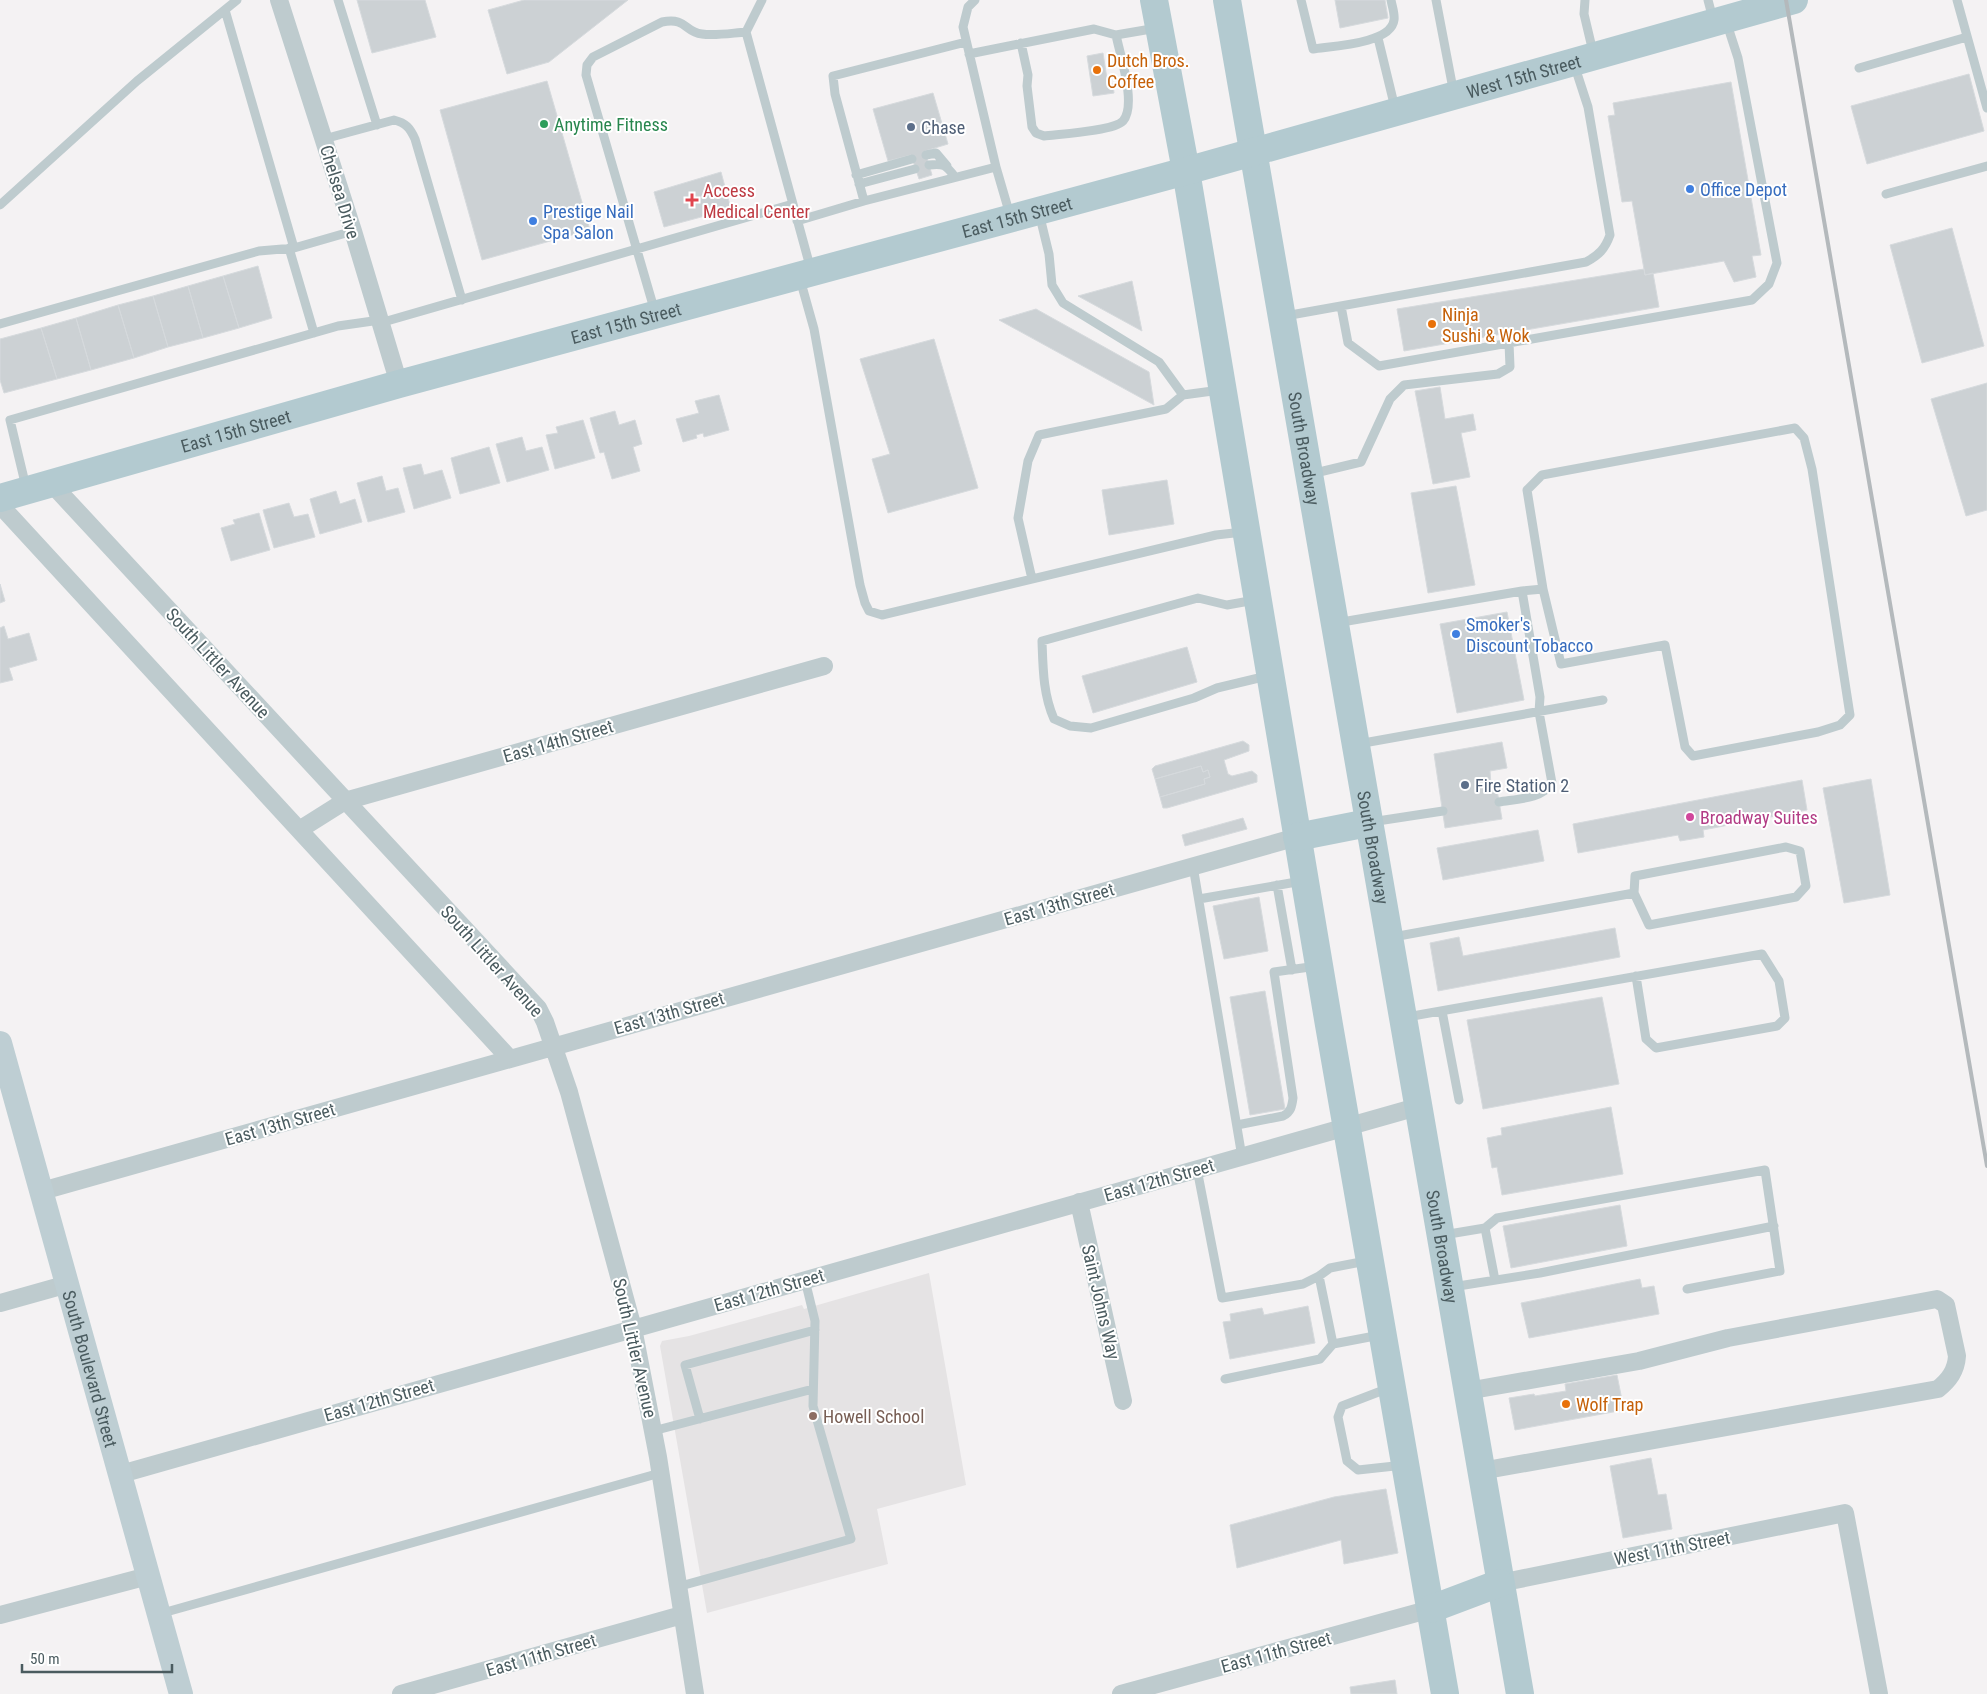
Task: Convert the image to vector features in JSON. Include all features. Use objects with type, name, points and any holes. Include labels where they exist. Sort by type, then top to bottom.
[{"type":"main road","points":[[1154,0],[1186,171],[1304,881],[1445,1694]]},
{"type":"main road","name":"South Broadway","points":[[1227,0],[1520,1694]]},
{"type":"main road","name":"West 15th Street","points":[[1253,152],[1584,58],[1715,13],[1794,0]]},
{"type":"main road","name":"East 15th Street","points":[[0,498],[399,384],[1253,152]]},
{"type":"main road","points":[[1297,837],[1368,822]]},
{"type":"main road","name":"South Boulevard Street","points":[[0,1043],[181,1694]]},
{"type":"main road","points":[[1430,1610],[1500,1583]]},
{"type":"street","name":"Chelsea Drive","points":[[279,0],[353,231],[399,384]]},
{"type":"street","name":"South Littler Avenue","points":[[39,486],[345,801],[538,1008],[545,1022],[569,1092],[633,1328],[653,1431],[695,1694]]},
{"type":"street","points":[[0,505],[510,1059]]},
{"type":"street","name":"East 14th Street","points":[[299,830],[345,801],[824,666]]},
{"type":"street","name":"East 13th Street","points":[[42,1191],[1297,837]]},
{"type":"street","name":"East 12th Street","points":[[121,1474],[1417,1107]]},
{"type":"street","name":"Saint Johns Way","points":[[1079,1202],[1123,1401]]},
{"type":"street","points":[[0,1303],[68,1284]]},
{"type":"street","points":[[1468,1391],[1639,1361],[1728,1338],[1938,1299],[1946,1305],[1957,1356],[1957,1362],[1950,1379],[1938,1388],[1481,1471]]},
{"type":"street","name":"West 11th Street","points":[[1500,1583],[1845,1513],[1879,1694]]},
{"type":"street","points":[[0,1615],[148,1576]]},
{"type":"street","name":"East 11th Street","points":[[1121,1694],[1430,1610]]},
{"type":"street","name":"East 11th Street","points":[[401,1694],[682,1615]]},
{"type":"lane","points":[[0,205],[137,81],[237,0]]},
{"type":"lane","points":[[338,0],[378,125]]},
{"type":"lane","points":[[762,0],[746,32],[797,221],[814,330],[860,585],[864,603],[870,611],[882,614],[1216,535],[1246,532]]},
{"type":"lane","points":[[975,0],[968,7],[963,26],[996,167],[1011,218]]},
{"type":"lane","points":[[1301,0],[1313,49],[1378,38],[1390,29],[1394,19],[1391,0]]},
{"type":"lane","points":[[1436,0],[1454,94]]},
{"type":"lane","points":[[1281,317],[1586,262],[1598,256],[1605,247],[1610,235],[1588,106],[1584,58],[1585,0]]},
{"type":"lane","points":[[1957,0],[1987,108]]},
{"type":"lane","points":[[225,10],[314,333]]},
{"type":"lane","points":[[1340,306],[1348,342],[1379,366],[1752,300],[1769,284],[1777,263],[1738,58],[1715,13]]},
{"type":"lane","points":[[656,314],[586,74],[588,62],[593,57],[662,22],[676,20],[700,34],[746,32]]},
{"type":"lane","points":[[969,54],[1094,29],[1116,35],[1159,28]]},
{"type":"lane","points":[[1021,43],[1028,75],[1027,86],[1032,127],[1036,133],[1044,136],[1108,128],[1123,122],[1129,108],[1126,78],[1116,35]]},
{"type":"lane","points":[[1859,68],[1967,37]]},
{"type":"lane","points":[[1378,38],[1396,111]]},
{"type":"lane","points":[[864,201],[835,94],[833,76],[966,42]]},
{"type":"lane","points":[[324,139],[394,120],[404,123],[410,128],[415,139],[462,300]]},
{"type":"lane","points":[[858,179],[912,159]]},
{"type":"lane","points":[[928,160],[947,166],[955,177]]},
{"type":"lane","points":[[1886,194],[1987,166]]},
{"type":"lane","points":[[797,221],[864,201],[996,167]]},
{"type":"lane","points":[[858,179],[915,169]]},
{"type":"lane","points":[[39,486],[10,420],[338,326],[380,322],[462,300],[793,204]]},
{"type":"lane","points":[[1038,211],[1049,254],[1052,285],[1063,303],[1159,362],[1183,395]]},
{"type":"lane","points":[[0,324],[259,251],[292,248],[353,231]]},
{"type":"lane","points":[[1308,474],[1361,462],[1390,399],[1404,385],[1498,374],[1510,367],[1509,343]]},
{"type":"lane","points":[[1032,579],[1018,518],[1028,462],[1039,434],[1166,409],[1183,395],[1222,390]]},
{"type":"lane","points":[[1795,428],[1804,438],[1812,469],[1850,715],[1840,725],[1818,732],[1693,756],[1685,747],[1665,645],[1561,664],[1543,589],[1527,490],[1542,475],[1795,428]]},
{"type":"lane","points":[[1334,624],[1543,589]]},
{"type":"lane","points":[[1499,802],[1540,794],[1548,790],[1552,783],[1539,712],[1540,697],[1522,591]]},
{"type":"lane","points":[[1257,599],[1227,605],[1198,598],[1042,641],[1044,680],[1048,704],[1054,719],[1070,726],[1091,728],[1194,698],[1217,688],[1270,675]]},
{"type":"lane","points":[[1356,745],[1603,700]]},
{"type":"lane","points":[[1368,822],[1443,812]]},
{"type":"lane","points":[[1786,846],[1800,851],[1806,886],[1796,897],[1649,925],[1634,893],[1635,876],[1786,846]]},
{"type":"lane","points":[[1193,866],[1242,1157]]},
{"type":"lane","points":[[1199,899],[1304,881]]},
{"type":"lane","points":[[1277,886],[1292,970]]},
{"type":"lane","points":[[1388,938],[1634,893]]},
{"type":"lane","points":[[1402,1018],[1636,976],[1762,954],[1779,981],[1785,1018],[1777,1026],[1656,1048],[1646,1039],[1636,976]]},
{"type":"lane","points":[[1237,1125],[1283,1116],[1288,1114],[1292,1107],[1293,1098],[1274,972],[1319,965]]},
{"type":"lane","points":[[1442,1011],[1459,1100]]},
{"type":"lane","points":[[1197,1169],[1222,1298],[1303,1284],[1330,1268],[1370,1260]]},
{"type":"lane","points":[[1440,1236],[1485,1228],[1497,1218],[1765,1170],[1780,1271],[1687,1289]]},
{"type":"lane","points":[[1449,1287],[1540,1273],[1774,1226]]},
{"type":"lane","points":[[1485,1228],[1494,1280]]},
{"type":"lane","points":[[1319,1276],[1333,1344]]},
{"type":"lane","points":[[678,1587],[851,1539],[814,1406],[815,1321],[805,1280]]},
{"type":"lane","points":[[700,1419],[686,1365],[814,1330]]},
{"type":"lane","points":[[1224,1379],[1320,1359],[1333,1344],[1383,1335]]},
{"type":"lane","points":[[1392,1387],[1342,1406],[1338,1417],[1346,1461],[1358,1470],[1405,1464]]},
{"type":"lane","points":[[653,1431],[813,1389]]},
{"type":"lane","points":[[159,1614],[660,1473]]},
{"type":"shaded area","name":"Howell School","points":[[929,1273],[966,1485],[877,1509],[888,1564],[707,1613],[660,1346],[662,1341],[689,1336],[802,1305],[804,1309]]},
{"type":"building","points":[[357,0],[425,0],[436,37],[372,53]]},
{"type":"building","points":[[524,0],[628,0],[549,62],[507,74],[488,10]]},
{"type":"building","points":[[1335,0],[1385,0],[1388,18],[1340,28]]},
{"type":"building","name":"Dutch Bros. Coffee","points":[[1103,53],[1108,85],[1113,84],[1114,93],[1093,96],[1087,56]]},
{"type":"building","points":[[1969,74],[1984,131],[1867,164],[1851,106]]},
{"type":"building","points":[[547,81],[590,230],[482,260],[440,110]]},
{"type":"building","points":[[1731,82],[1761,255],[1752,256],[1756,277],[1734,282],[1724,261],[1645,275],[1632,201],[1622,202],[1608,116],[1615,115],[1613,103]]},
{"type":"building","name":"Chase","points":[[933,93],[948,144],[925,151],[932,175],[919,179],[911,155],[888,161],[873,109]]},
{"type":"building","name":"Access Medical Center","points":[[721,172],[731,209],[664,227],[654,192]]},
{"type":"building","points":[[1952,228],[1984,346],[1922,363],[1890,245]]},
{"type":"building","points":[[258,266],[272,318],[239,328],[223,276]]},
{"type":"building","points":[[1644,269],[1645,275],[1653,273],[1659,307],[1404,351],[1397,309]]},
{"type":"building","points":[[223,276],[239,328],[203,338],[188,286]]},
{"type":"building","points":[[1132,281],[1142,331],[1078,296]]},
{"type":"building","points":[[188,286],[203,338],[168,347],[153,296]]},
{"type":"building","points":[[153,296],[168,347],[134,358],[118,305]]},
{"type":"building","points":[[118,305],[134,358],[91,370],[76,318]]},
{"type":"building","points":[[1036,309],[1149,372],[1154,405],[999,320]]},
{"type":"building","points":[[76,318],[91,370],[57,379],[41,328]]},
{"type":"building","points":[[41,328],[57,379],[4,393],[0,380],[0,339]]},
{"type":"building","points":[[934,339],[978,488],[888,513],[872,459],[890,454],[860,359]]},
{"type":"building","points":[[1987,383],[1987,510],[1966,516],[1931,399]]},
{"type":"building","points":[[1440,387],[1445,419],[1473,414],[1476,430],[1461,433],[1470,477],[1433,484],[1415,391]]},
{"type":"building","points":[[719,395],[729,430],[704,437],[703,433],[696,435],[697,438],[683,442],[676,419],[699,413],[695,401]]},
{"type":"building","points":[[615,411],[619,425],[635,420],[642,444],[633,447],[640,471],[612,479],[604,452],[600,453],[590,418]]},
{"type":"building","points":[[583,420],[595,458],[555,469],[546,435],[558,433],[556,427]]},
{"type":"building","points":[[522,437],[526,451],[542,447],[549,470],[507,482],[496,444]]},
{"type":"building","points":[[489,447],[500,483],[460,494],[451,458]]},
{"type":"building","points":[[421,464],[424,475],[442,470],[451,498],[414,509],[403,468]]},
{"type":"building","points":[[382,476],[386,491],[398,488],[405,512],[368,522],[357,483]]},
{"type":"building","points":[[1167,480],[1174,524],[1109,535],[1102,490]]},
{"type":"building","points":[[1456,486],[1475,585],[1428,593],[1411,493]]},
{"type":"building","points":[[336,491],[340,504],[355,499],[362,522],[320,534],[310,499]]},
{"type":"building","points":[[289,503],[294,517],[308,514],[315,537],[274,548],[263,510]]},
{"type":"building","points":[[259,513],[270,550],[231,561],[221,528],[235,524],[233,520]]},
{"type":"building","points":[[0,584],[5,601],[0,603]]},
{"type":"building","points":[[1507,612],[1524,700],[1457,713],[1440,624]]},
{"type":"building","points":[[4,626],[8,639],[29,633],[37,660],[9,668],[13,680],[0,683],[0,628]]},
{"type":"building","points":[[1187,647],[1197,682],[1093,713],[1082,676]]},
{"type":"building","points":[[1243,741],[1249,745],[1249,751],[1224,760],[1228,774],[1232,776],[1252,771],[1257,775],[1257,782],[1163,808],[1160,797],[1205,784],[1204,779],[1210,777],[1208,770],[1203,772],[1201,766],[1155,779],[1152,769],[1155,766]]},
{"type":"building","name":"Fire Station 2","points":[[1502,742],[1507,768],[1490,771],[1491,785],[1496,784],[1502,819],[1445,828],[1434,754]]},
{"type":"building","points":[[1201,766],[1203,772],[1208,770],[1210,777],[1204,779],[1205,784],[1160,797],[1155,779]]},
{"type":"building","points":[[1871,779],[1890,895],[1844,903],[1823,788]]},
{"type":"building","name":"Broadway Suites","points":[[1802,780],[1807,810],[1703,830],[1704,837],[1680,841],[1678,835],[1578,853],[1573,824]]},
{"type":"building","points":[[1243,818],[1247,829],[1185,846],[1182,835]]},
{"type":"building","points":[[1538,830],[1544,861],[1443,880],[1437,848]]},
{"type":"building","points":[[1259,897],[1268,951],[1224,959],[1213,906]]},
{"type":"building","points":[[1615,928],[1620,957],[1438,991],[1430,943],[1459,937],[1463,956]]},
{"type":"building","points":[[1265,991],[1285,1109],[1250,1115],[1230,997]]},
{"type":"building","points":[[1602,997],[1619,1084],[1483,1109],[1467,1020]]},
{"type":"building","points":[[1611,1107],[1623,1174],[1502,1195],[1497,1167],[1492,1168],[1487,1138],[1502,1135],[1501,1128]]},
{"type":"building","points":[[1620,1205],[1627,1246],[1511,1268],[1503,1226]]},
{"type":"building","points":[[1640,1279],[1642,1288],[1654,1286],[1659,1314],[1529,1338],[1521,1303]]},
{"type":"building","points":[[1308,1306],[1315,1343],[1230,1359],[1223,1322],[1231,1321],[1230,1314],[1262,1308],[1264,1315]]},
{"type":"building","name":"Wolf Trap","points":[[1617,1375],[1624,1410],[1515,1430],[1509,1398],[1566,1391],[1565,1384]]},
{"type":"building","points":[[1651,1458],[1658,1495],[1666,1494],[1672,1529],[1623,1538],[1610,1466]]},
{"type":"building","points":[[1386,1489],[1398,1553],[1344,1564],[1341,1540],[1237,1568],[1230,1525],[1334,1497]]},
{"type":"building","points":[[1395,1680],[1397,1694],[1351,1694],[1350,1687]]},
{"type":"railway","points":[[1786,0],[1987,1166]]},
{"type":"place","name":"Dutch Bros. Coffee","points":[[1097,70]]},
{"type":"place","name":"Anytime Fitness","points":[[544,124]]},
{"type":"place","name":"Chase","points":[[911,127]]},
{"type":"place","name":"Office Depot","points":[[1690,189]]},
{"type":"place","name":"Access Medical Center","points":[[692,200]]},
{"type":"place","name":"Prestige Nail Spa Salon","points":[[533,221]]},
{"type":"place","name":"Ninja Sushi & Wok","points":[[1432,324]]},
{"type":"place","name":"Smoker's Discount Tobacco","points":[[1456,634]]},
{"type":"place","name":"Fire Station 2","points":[[1465,785]]},
{"type":"place","name":"Broadway Suites","points":[[1690,817]]},
{"type":"place","name":"Wolf Trap","points":[[1566,1404]]},
{"type":"place","name":"Howell School","points":[[813,1416]]}]
